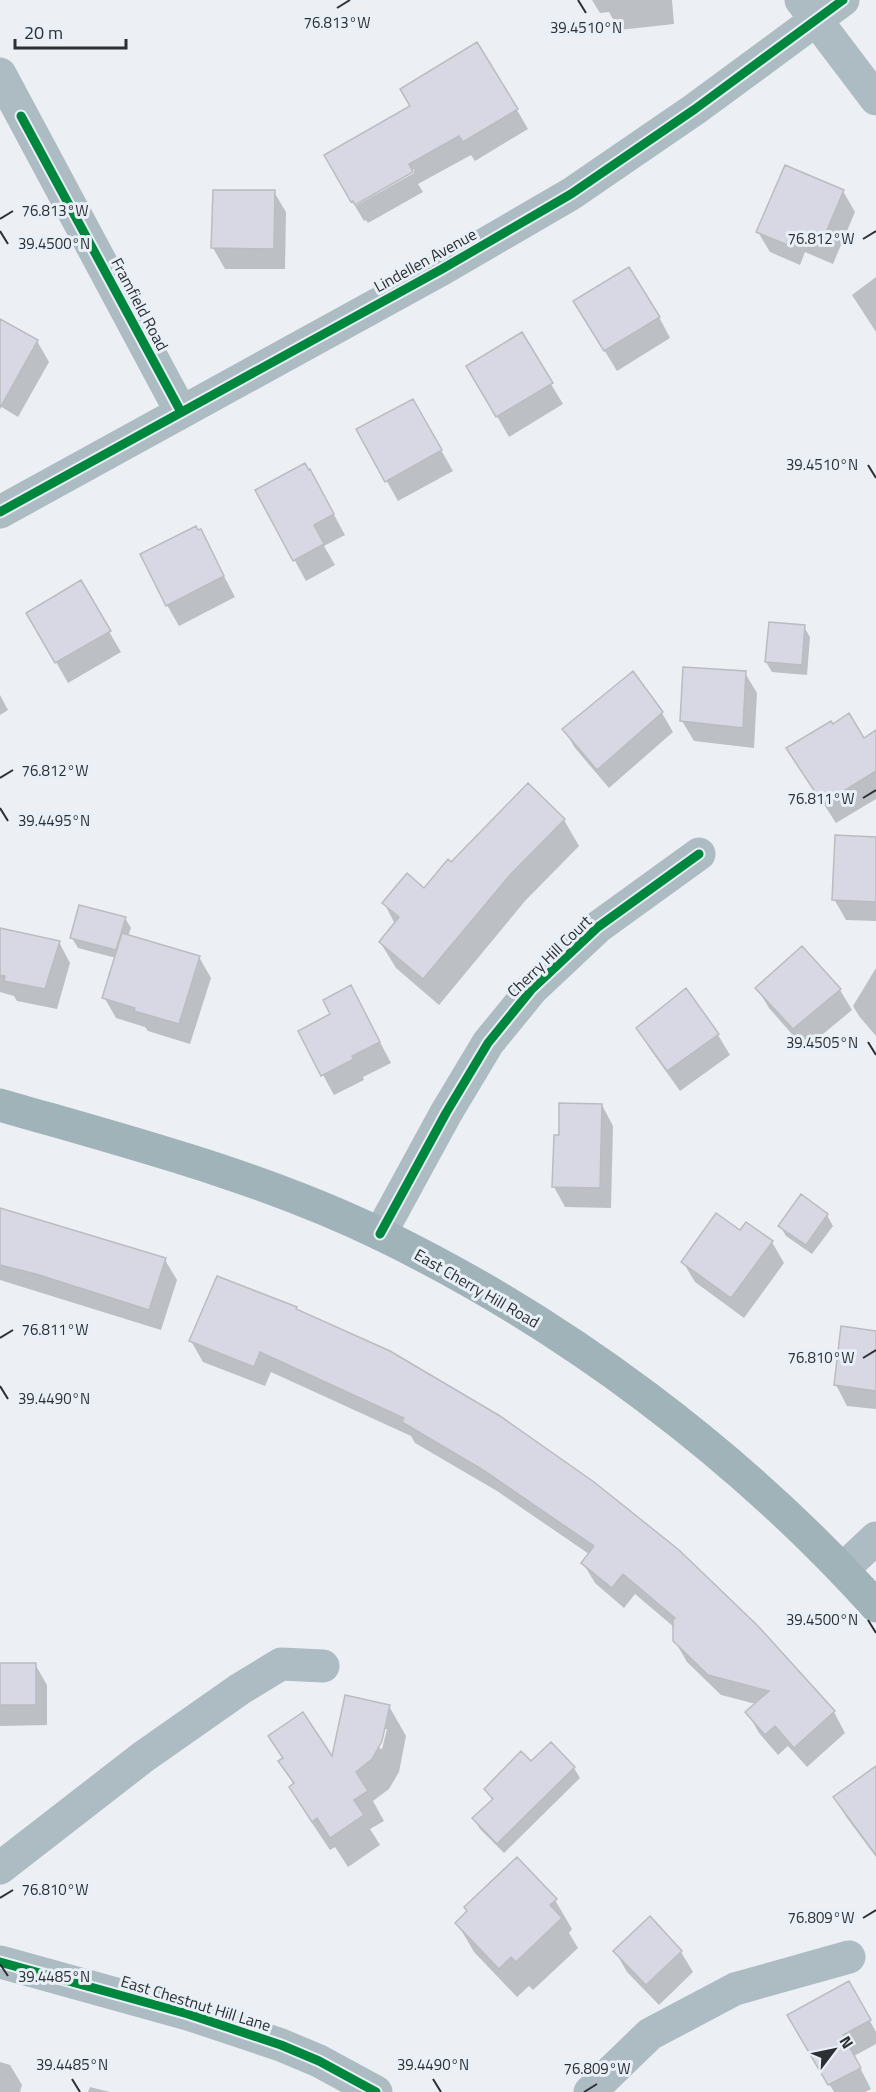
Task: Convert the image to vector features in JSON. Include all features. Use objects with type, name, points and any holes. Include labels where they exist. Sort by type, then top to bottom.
[{"type":"main road","name":"East Cherry Hill Road","points":[[0,1105],[189,1161],[277,1191],[380,1234],[484,1290],[577,1348],[669,1413],[753,1484],[843,1569],[876,1606]]},
{"type":"street","name":"Lindellen Avenue","points":[[0,512],[442,269],[571,194],[695,109],[809,10],[843,0]]},
{"type":"street","points":[[809,10],[876,99]]},
{"type":"street","name":"Framfield Road","points":[[0,75],[181,412]]},
{"type":"street","name":"Cherry Hill Court","points":[[380,1234],[446,1113],[488,1043],[532,989],[598,927],[699,854]]},
{"type":"street","points":[[843,1569],[876,1538]]},
{"type":"street","points":[[0,1869],[143,1757],[240,1689],[280,1664],[323,1666]]},
{"type":"street","points":[[590,2092],[650,2034],[735,1989],[849,1957]]},
{"type":"street","name":"East Chestnut Hill Lane","points":[[0,1962],[188,2014],[281,2045],[319,2061],[376,2092]]},
{"type":"building","points":[[477,42],[518,109],[463,142],[459,136],[409,164],[413,172],[355,205],[353,201],[351,202],[324,155],[410,106],[400,89]]},
{"type":"building","points":[[785,165],[844,190],[821,244],[793,232],[788,245],[756,232]]},
{"type":"building","points":[[213,190],[275,190],[274,249],[211,248]]},
{"type":"building","points":[[629,267],[660,317],[604,351],[573,301]]},
{"type":"building","points":[[0,319],[38,340],[0,408]]},
{"type":"building","points":[[522,332],[553,383],[496,417],[466,366]]},
{"type":"building","points":[[413,399],[442,450],[385,482],[356,429]]},
{"type":"building","points":[[305,463],[334,514],[314,525],[324,544],[293,561],[255,490]]},
{"type":"building","points":[[196,526],[198,530],[201,529],[224,576],[166,606],[140,554]]},
{"type":"building","points":[[81,580],[111,631],[55,663],[26,613]]},
{"type":"building","points":[[769,622],[805,625],[802,665],[765,662]]},
{"type":"building","points":[[683,667],[746,671],[743,728],[680,721]]},
{"type":"building","points":[[633,671],[663,712],[597,770],[562,729]]},
{"type":"building","points":[[849,713],[864,738],[876,730],[876,771],[823,804],[786,748],[831,721],[833,724]]},
{"type":"building","points":[[528,783],[565,819],[510,875],[423,979],[379,942],[399,917],[382,903],[407,873],[424,888],[448,859],[451,862]]},
{"type":"building","points":[[835,835],[876,837],[876,902],[832,900]]},
{"type":"building","points":[[79,905],[126,917],[116,950],[70,938]]},
{"type":"building","points":[[0,928],[60,941],[45,989],[4,981],[5,976],[0,975]]},
{"type":"building","points":[[122,933],[200,956],[179,1024],[134,1011],[135,1008],[102,998]]},
{"type":"building","points":[[802,946],[841,989],[793,1029],[755,988]]},
{"type":"building","points":[[351,985],[380,1042],[352,1056],[354,1059],[321,1076],[298,1031],[330,1014],[323,1000]]},
{"type":"building","points":[[686,988],[719,1034],[667,1071],[636,1028]]},
{"type":"building","points":[[559,1103],[602,1104],[600,1188],[552,1187],[554,1135],[559,1135]]},
{"type":"building","points":[[801,1194],[828,1214],[806,1245],[778,1226]]},
{"type":"building","points":[[0,1208],[166,1258],[149,1310],[0,1265]]},
{"type":"building","points":[[716,1213],[740,1230],[746,1222],[773,1241],[731,1298],[681,1262]]},
{"type":"building","points":[[217,1276],[297,1307],[296,1309],[390,1351],[500,1416],[594,1482],[679,1550],[758,1626],[835,1711],[794,1748],[775,1726],[765,1735],[745,1712],[769,1691],[708,1675],[673,1641],[673,1620],[675,1618],[623,1574],[612,1588],[581,1563],[594,1546],[483,1470],[402,1422],[404,1418],[260,1352],[254,1367],[189,1341]]},
{"type":"building","points":[[841,1326],[876,1331],[876,1391],[834,1385]]},
{"type":"building","points":[[0,1663],[36,1663],[36,1705],[0,1705]]},
{"type":"building","points":[[345,1695],[390,1705],[382,1741],[372,1759],[356,1772],[368,1791],[354,1800],[364,1815],[330,1838],[317,1818],[312,1822],[289,1787],[294,1783],[278,1761],[283,1758],[268,1736],[303,1712],[332,1756]]},
{"type":"building","points":[[551,1742],[575,1767],[497,1844],[472,1818],[493,1799],[484,1789],[521,1751],[531,1761]]},
{"type":"building","points":[[876,1766],[876,1855],[833,1797]]},
{"type":"building","points":[[517,1857],[557,1899],[550,1905],[562,1918],[516,1962],[511,1957],[499,1969],[455,1923],[467,1911],[464,1907]]},
{"type":"building","points":[[650,1916],[682,1951],[646,1985],[613,1951]]},
{"type":"building","points":[[849,1981],[871,2020],[843,2035],[861,2068],[828,2085],[787,2015]]},
{"type":"cycle path","points":[[0,512],[442,269],[571,194],[695,109],[843,0]]},
{"type":"cycle path","points":[[21,116],[181,412]]},
{"type":"cycle path","points":[[380,1234],[446,1113],[488,1043],[532,989],[598,927],[699,854]]},
{"type":"cycle path","points":[[0,1962],[188,2014],[281,2045],[319,2061],[376,2092]]}]
